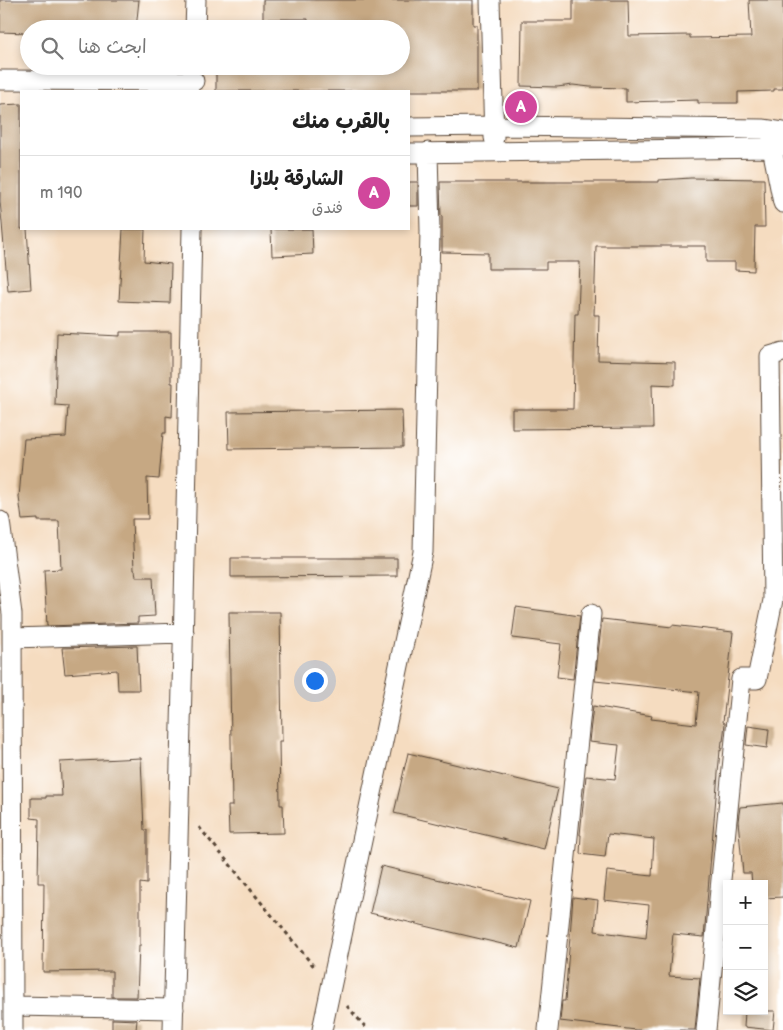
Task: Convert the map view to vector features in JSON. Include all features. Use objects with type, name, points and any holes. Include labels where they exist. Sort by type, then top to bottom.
[{"type":"street","points":[[195,20],[196,0]]},
{"type":"street","points":[[490,0],[495,152]]},
{"type":"street","points":[[0,80],[194,80]]},
{"type":"street","points":[[410,127],[764,129],[783,132]]},
{"type":"street","points":[[410,153],[777,147],[783,203]]},
{"type":"street","points":[[322,1030],[423,552],[430,231],[428,152]]},
{"type":"street","points":[[174,1030],[192,230]]},
{"type":"street","points":[[706,1030],[741,679],[757,679],[773,600],[770,356],[783,352]]},
{"type":"street","points":[[0,521],[12,614],[6,778],[10,1018],[174,1009]]},
{"type":"street","points":[[548,1030],[591,614]]},
{"type":"street","points":[[12,638],[184,633]]},
{"type":"path","points":[[180,804],[331,988],[368,1030]]},
{"type":"building","points":[[0,0],[139,0],[137,20],[20,20],[20,33],[0,32]]},
{"type":"building","points":[[263,0],[473,0],[473,25],[477,25],[477,91],[216,90],[216,75],[410,75],[410,20],[263,19]]},
{"type":"building","points":[[573,0],[628,0],[629,36],[690,35],[690,38],[751,37],[749,0],[783,0],[783,89],[738,92],[738,103],[698,103],[698,100],[626,102],[626,88],[573,85],[557,87],[521,86],[522,21],[573,21]]},
{"type":"building","points":[[20,104],[20,230],[27,230],[31,289],[8,291],[0,201],[0,105]]},
{"type":"building","points":[[691,178],[764,179],[765,227],[755,227],[754,271],[735,270],[735,262],[706,262],[706,246],[596,246],[594,315],[599,315],[598,360],[675,362],[675,385],[652,384],[653,428],[512,429],[512,409],[573,409],[575,314],[578,314],[580,262],[546,262],[546,269],[488,269],[488,253],[442,252],[440,182],[659,182],[659,180]]},
{"type":"building","points":[[410,182],[418,182],[418,206],[410,206]]},
{"type":"building","points":[[123,230],[145,230],[144,261],[171,264],[170,303],[119,301]]},
{"type":"building","points":[[271,230],[312,230],[313,254],[272,256]]},
{"type":"building","points":[[120,332],[171,332],[172,417],[166,416],[166,433],[163,433],[159,479],[147,478],[148,519],[132,519],[134,570],[136,577],[153,577],[155,616],[138,617],[138,623],[47,626],[44,570],[61,569],[59,521],[22,520],[19,497],[24,439],[66,437],[68,406],[55,405],[57,333],[120,336]]},
{"type":"building","points":[[402,410],[403,447],[229,449],[228,412]]},
{"type":"building","points":[[231,558],[397,558],[397,576],[231,577]]},
{"type":"building","points":[[516,607],[580,616],[573,679],[557,677],[561,644],[512,638]]},
{"type":"building","points":[[229,612],[280,612],[282,741],[279,741],[280,805],[283,805],[284,833],[229,834],[228,806],[232,806]]},
{"type":"building","points":[[602,619],[733,632],[723,722],[725,723],[720,750],[704,937],[673,934],[669,976],[700,978],[695,1030],[636,1030],[560,1021],[562,1001],[565,1001],[573,897],[598,900],[595,931],[646,938],[649,905],[604,900],[607,871],[652,876],[654,839],[608,834],[605,857],[580,854],[586,776],[615,779],[619,745],[589,742],[593,706],[652,716],[651,719],[696,724],[699,692],[595,681]]},
{"type":"building","points":[[137,646],[139,690],[118,690],[117,670],[65,674],[62,648]]},
{"type":"building","points":[[748,726],[769,729],[767,748],[746,745]]},
{"type":"building","points":[[408,753],[558,789],[544,849],[394,813]]},
{"type":"building","points":[[141,758],[144,830],[147,830],[147,884],[140,883],[140,946],[137,997],[112,997],[112,971],[43,972],[44,883],[38,883],[39,819],[31,818],[31,798],[62,796],[60,762]]},
{"type":"building","points":[[783,803],[783,897],[768,898],[768,880],[752,880],[751,873],[743,873],[738,821],[740,807]]},
{"type":"building","points":[[381,866],[530,901],[519,948],[370,913]]},
{"type":"building","points":[[768,1011],[775,1011],[773,1030],[744,1027],[745,1015],[768,1015]]},
{"type":"building","points":[[112,1019],[137,1020],[136,1030],[112,1030]]},
{"type":"place","name":"الشارقة بلازا","points":[[521,107]]}]
